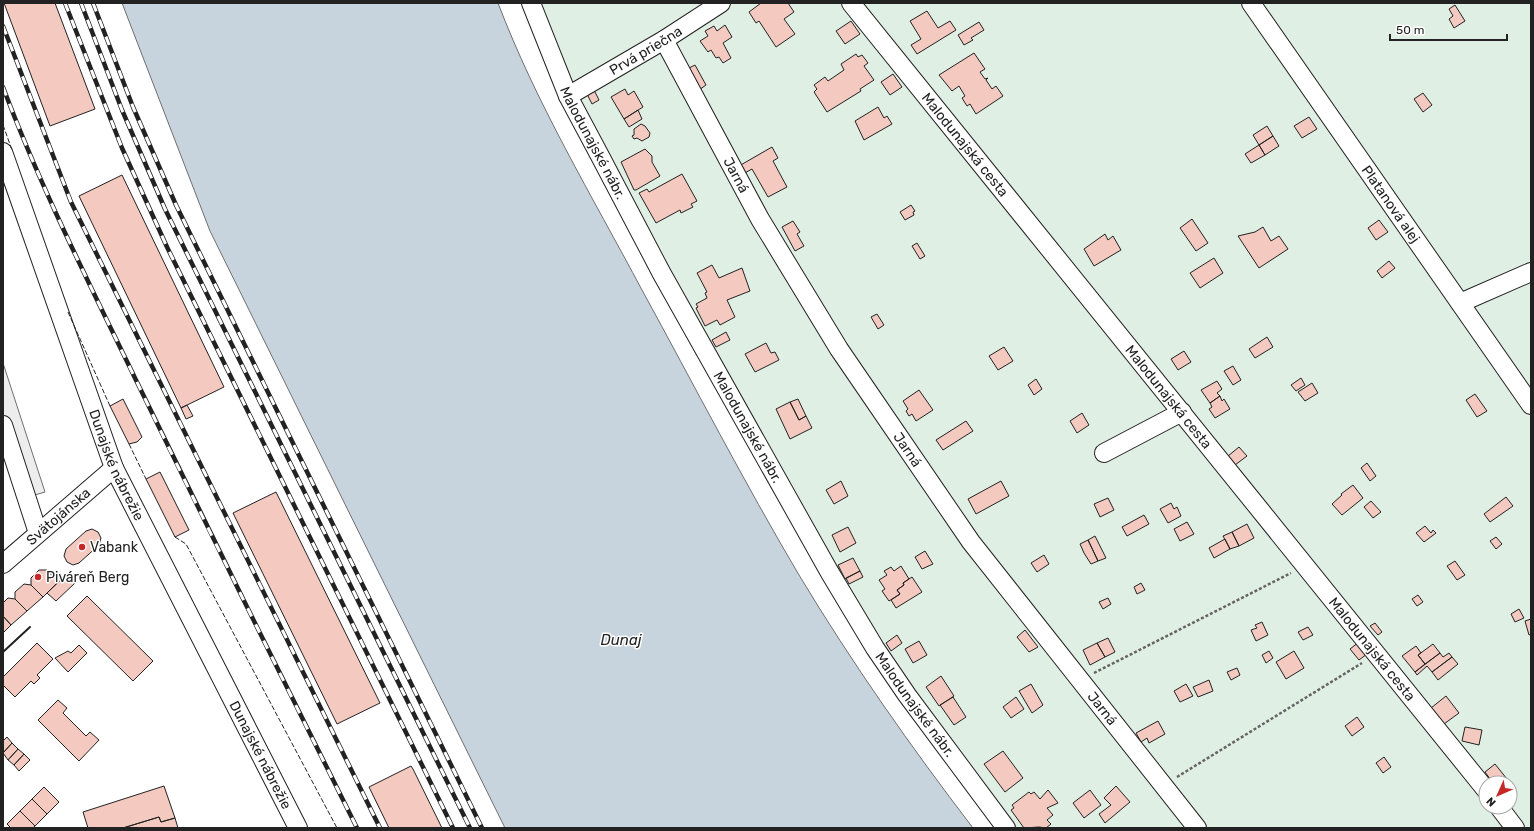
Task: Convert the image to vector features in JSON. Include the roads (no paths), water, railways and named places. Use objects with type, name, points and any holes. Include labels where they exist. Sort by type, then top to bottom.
[{"type":"street","name":"Malodunajské nábr.","points":[[531,3],[568,96],[662,274],[830,573],[875,648],[907,695],[1006,828]]},
{"type":"street","name":"Prvá priečna","points":[[568,96],[664,40],[721,3]]},
{"type":"street","name":"Malodunajská cesta","points":[[851,3],[1478,780]]},
{"type":"street","name":"Platanová alej","points":[[1251,3],[1531,405]]},
{"type":"street","name":"Jarná","points":[[664,40],[760,219],[838,349],[971,542],[1197,828]]},
{"type":"street","name":"Dunajské nábrežie","points":[[3,152],[114,468],[298,828]]},
{"type":"street","points":[[1460,303],[1531,272]]},
{"type":"street","points":[[1104,453],[1182,412]]},
{"type":"street","points":[[3,425],[38,532]]},
{"type":"street","name":"Svätojánska","points":[[3,564],[38,532],[114,468]]},
{"type":"street","points":[[1505,815],[1515,828]]},
{"type":"water","name":"Dunaj","points":[[122,3],[498,3],[513,40],[547,113],[719,433],[799,575],[861,672],[905,736],[973,828],[505,828],[210,231]]},
{"type":"railway","points":[[65,3],[122,148],[167,247],[453,828]]},
{"type":"railway","points":[[81,3],[122,110],[165,209],[470,828]]},
{"type":"railway","points":[[93,3],[133,107],[176,205],[482,828]]},
{"type":"railway","points":[[3,26],[71,202],[380,828]]},
{"type":"railway","points":[[3,87],[33,161],[82,269],[357,828]]},
{"type":"place","name":"Vabank","points":[[82,547]]},
{"type":"place","name":"Piváreň Berg","points":[[38,577]]}]
